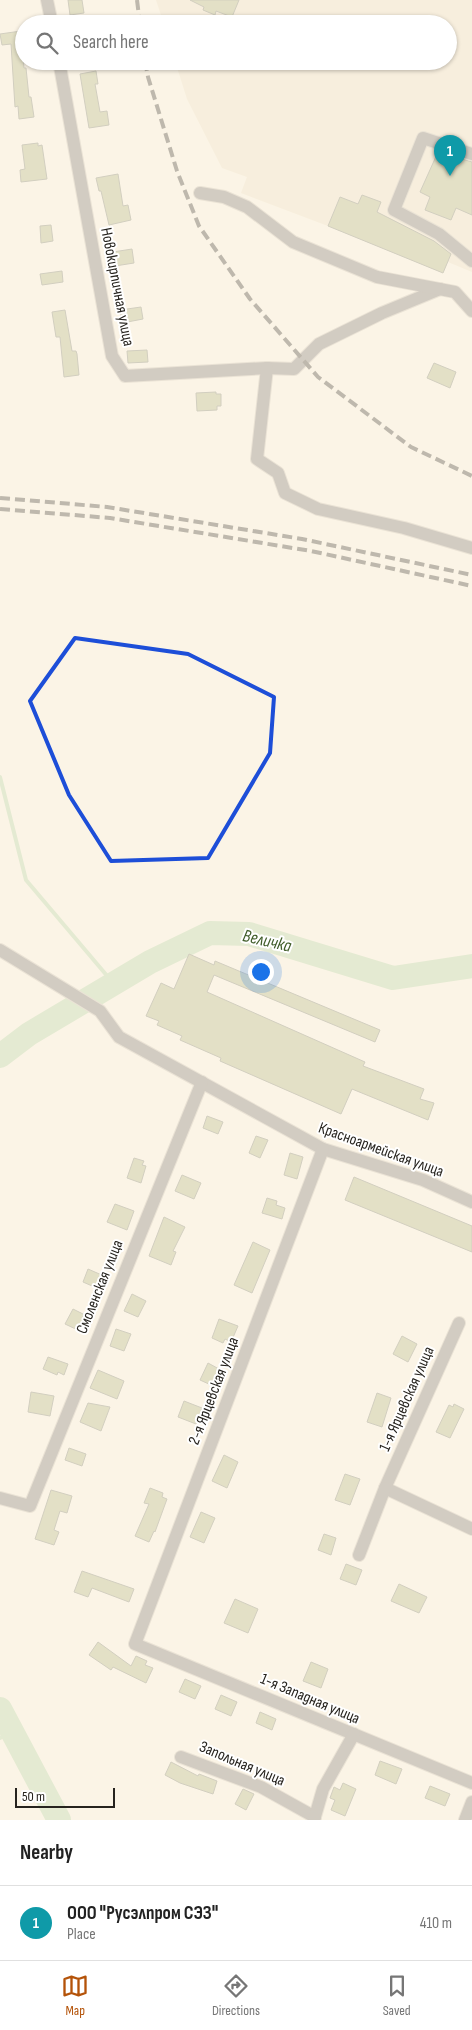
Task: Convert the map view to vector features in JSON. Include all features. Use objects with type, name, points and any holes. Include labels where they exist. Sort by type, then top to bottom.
[{"type":"street","points":[[48,0],[50,15]]},
{"type":"street","name":"Новокирпичная улица","points":[[61,70],[112,356],[124,376],[267,368]]},
{"type":"street","points":[[472,154],[423,138],[394,210],[440,234],[472,261]]},
{"type":"street","points":[[200,193],[224,197],[247,207],[293,242],[377,277],[455,292],[472,311]]},
{"type":"street","points":[[440,289],[382,313],[319,344],[294,369],[267,368],[256,459],[278,473],[285,493],[318,509],[404,528],[472,548]]},
{"type":"street","name":"Красноармейская улица","points":[[1,955],[74,993],[100,1011],[119,1037],[323,1149],[423,1180],[472,1202]]},
{"type":"street","name":"Смоленская улица","points":[[0,1498],[30,1506],[202,1082]]},
{"type":"street","name":"2-я Ярцевская улица","points":[[135,1644],[323,1149]]},
{"type":"street","name":"1-я Ярцевская улица","points":[[359,1555],[385,1488],[459,1323]]},
{"type":"street","points":[[385,1488],[472,1529]]},
{"type":"street","name":"1-я Западная улица","points":[[135,1644],[472,1783]]},
{"type":"street","name":"Запольная улица","points":[[182,1757],[261,1787],[314,1818],[323,1789],[354,1734]]},
{"type":"street","points":[[465,1820],[472,1802]]},
{"type":"highlighted area","points":[[75,638],[188,654],[274,697],[270,753],[208,858],[111,861],[69,795],[30,701]]},
{"type":"shaded area","points":[[156,0],[472,0],[472,272],[448,262],[443,273],[241,193],[247,177],[222,168],[187,99],[178,70],[457,70],[457,15],[161,15]]},
{"type":"building","points":[[68,0],[82,0],[84,13],[70,15]]},
{"type":"building","points":[[190,0],[239,0],[233,15],[216,11],[215,15],[203,10],[204,7]]},
{"type":"building","points":[[15,32],[15,70],[26,70],[29,97],[31,97],[34,117],[19,119],[18,106],[15,107],[11,44],[2,45],[0,34]]},
{"type":"building","points":[[96,71],[98,84],[95,84],[100,112],[107,111],[109,125],[89,128],[80,74]]},
{"type":"building","points":[[38,143],[38,146],[42,145],[47,179],[21,182],[20,170],[25,169],[22,145]]},
{"type":"building","points":[[438,152],[472,162],[472,215],[456,208],[451,220],[425,210],[430,197],[420,192]]},
{"type":"building","points":[[118,174],[123,206],[128,205],[131,220],[109,225],[96,178]]},
{"type":"building","points":[[362,195],[381,202],[377,212],[434,241],[451,254],[443,273],[328,226],[340,197],[358,204]]},
{"type":"building","points":[[51,225],[53,241],[41,243],[40,226]]},
{"type":"building","points":[[132,249],[134,263],[115,266],[113,252]]},
{"type":"building","points":[[62,271],[63,282],[42,285],[40,274]]},
{"type":"building","points":[[141,307],[143,319],[122,323],[120,310]]},
{"type":"building","points":[[65,310],[72,351],[76,351],[77,354],[79,375],[64,377],[60,337],[56,337],[52,312]]},
{"type":"building","points":[[147,350],[148,362],[128,363],[127,351]]},
{"type":"building","points":[[434,363],[456,372],[450,388],[427,378]]},
{"type":"building","points":[[216,392],[216,394],[221,394],[221,406],[217,406],[217,410],[197,411],[196,393]]},
{"type":"building","points":[[189,954],[214,965],[215,961],[380,1030],[375,1042],[214,975],[207,992],[365,1062],[363,1066],[424,1089],[420,1099],[434,1103],[428,1120],[352,1089],[341,1114],[220,1061],[221,1058],[180,1040],[182,1036],[157,1025],[159,1021],[146,1016],[161,983],[174,989]]},
{"type":"building","points":[[207,1116],[223,1122],[218,1134],[203,1128]]},
{"type":"building","points":[[256,1136],[268,1140],[260,1158],[249,1153]]},
{"type":"building","points":[[290,1153],[303,1157],[297,1179],[284,1175]]},
{"type":"building","points":[[134,1158],[144,1161],[142,1165],[146,1166],[141,1183],[127,1178]]},
{"type":"building","points":[[182,1175],[201,1183],[194,1199],[175,1191]]},
{"type":"building","points":[[354,1177],[472,1226],[472,1252],[345,1200]]},
{"type":"building","points":[[267,1198],[277,1201],[276,1205],[285,1208],[282,1219],[262,1213]]},
{"type":"building","points":[[115,1204],[134,1211],[127,1230],[107,1222]]},
{"type":"building","points":[[164,1217],[185,1227],[173,1251],[176,1252],[171,1265],[149,1256]]},
{"type":"building","points":[[253,1242],[270,1250],[252,1293],[234,1285]]},
{"type":"building","points":[[88,1269],[104,1276],[99,1289],[83,1282]]},
{"type":"building","points":[[132,1294],[146,1301],[138,1317],[124,1311]]},
{"type":"building","points":[[73,1309],[87,1316],[80,1331],[65,1324]]},
{"type":"building","points":[[219,1319],[238,1326],[231,1342],[225,1339],[223,1343],[212,1338]]},
{"type":"building","points":[[116,1329],[131,1334],[124,1351],[110,1346]]},
{"type":"building","points":[[402,1336],[417,1344],[408,1362],[393,1354]]},
{"type":"building","points":[[48,1357],[68,1364],[64,1375],[58,1372],[57,1375],[43,1369]]},
{"type":"building","points":[[208,1363],[219,1369],[211,1385],[200,1380]]},
{"type":"building","points":[[98,1370],[124,1381],[117,1399],[90,1388]]},
{"type":"building","points":[[31,1392],[54,1396],[50,1416],[28,1412]]},
{"type":"building","points":[[377,1393],[391,1398],[382,1427],[367,1422]]},
{"type":"building","points":[[184,1401],[202,1408],[196,1424],[178,1417]]},
{"type":"building","points":[[88,1403],[110,1407],[101,1431],[80,1422]]},
{"type":"building","points":[[454,1404],[464,1409],[450,1438],[436,1432],[449,1405],[453,1407]]},
{"type":"building","points":[[69,1448],[86,1454],[82,1466],[65,1460]]},
{"type":"building","points":[[224,1455],[238,1462],[227,1488],[212,1481]]},
{"type":"building","points":[[345,1474],[360,1479],[350,1505],[335,1500]]},
{"type":"building","points":[[150,1488],[163,1493],[162,1497],[167,1499],[155,1532],[149,1542],[135,1536],[149,1504],[144,1503]]},
{"type":"building","points":[[51,1490],[72,1496],[67,1513],[60,1511],[54,1530],[59,1532],[54,1545],[35,1539]]},
{"type":"building","points":[[201,1512],[215,1518],[204,1543],[190,1537]]},
{"type":"building","points":[[324,1534],[336,1538],[331,1555],[318,1550]]},
{"type":"building","points":[[346,1564],[362,1570],[356,1585],[340,1579]]},
{"type":"building","points":[[82,1571],[134,1589],[129,1602],[92,1588],[88,1597],[74,1592]]},
{"type":"building","points":[[399,1584],[427,1597],[419,1613],[391,1601]]},
{"type":"building","points":[[235,1599],[258,1609],[248,1633],[224,1623]]},
{"type":"building","points":[[98,1642],[131,1666],[136,1656],[147,1661],[145,1665],[153,1668],[146,1683],[113,1667],[111,1670],[89,1655]]},
{"type":"building","points":[[311,1662],[328,1669],[321,1688],[303,1681]]},
{"type":"building","points":[[185,1679],[201,1686],[195,1699],[179,1692]]},
{"type":"building","points":[[221,1695],[237,1702],[231,1716],[215,1709]]},
{"type":"building","points":[[260,1712],[276,1719],[272,1730],[256,1723]]},
{"type":"building","points":[[380,1761],[402,1769],[396,1784],[375,1775]]},
{"type":"building","points":[[171,1762],[198,1776],[199,1774],[217,1781],[213,1794],[180,1783],[165,1775]]},
{"type":"building","points":[[343,1783],[356,1789],[345,1816],[331,1810],[335,1800],[330,1798],[334,1787],[340,1790]]},
{"type":"building","points":[[430,1786],[450,1794],[445,1806],[425,1798]]},
{"type":"building","points":[[243,1789],[254,1794],[246,1810],[235,1804]]},
{"type":"waterway","points":[[0,777],[26,880],[114,984]]},
{"type":"waterway","name":"Величка","points":[[0,1056],[29,1034],[150,962],[210,933],[249,934],[393,978],[472,966]]},
{"type":"waterway","points":[[0,1709],[59,1820]]},
{"type":"waterway","points":[[0,1738],[12,1732]]},
{"type":"railway","points":[[137,0],[139,15]]},
{"type":"railway","points":[[147,70],[177,171],[199,226],[250,299],[318,377],[411,447],[472,476]]},
{"type":"railway","points":[[0,498],[107,507],[302,539],[472,575]]},
{"type":"railway","points":[[0,509],[110,518],[311,551],[472,586]]},
{"type":"place","name":"ООО \"Русэлпром СЭЗ\"","points":[[450,176]]}]
